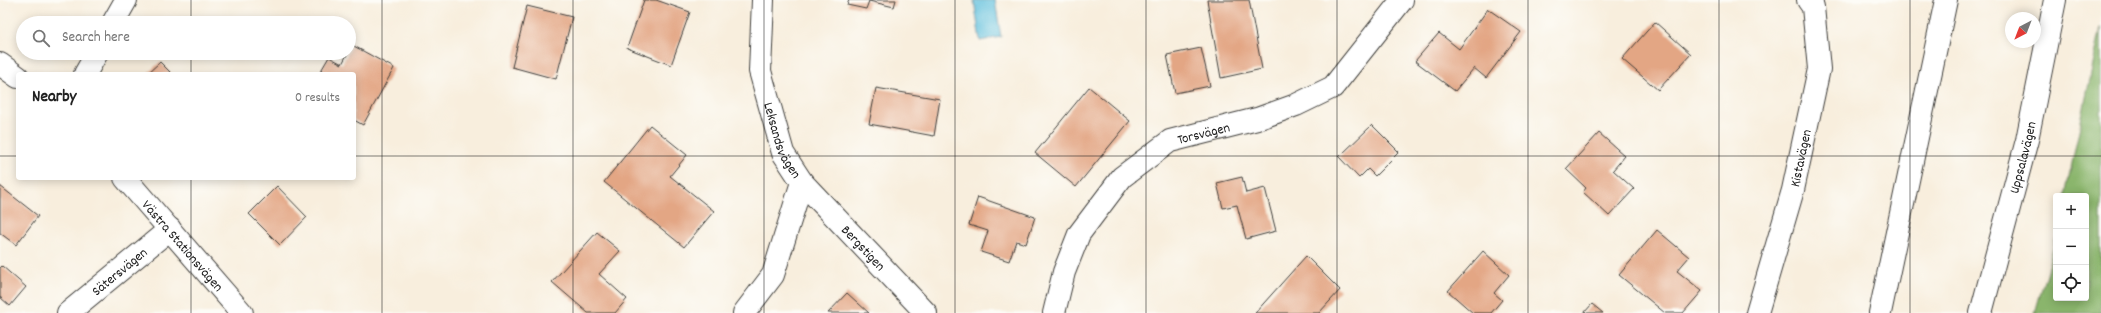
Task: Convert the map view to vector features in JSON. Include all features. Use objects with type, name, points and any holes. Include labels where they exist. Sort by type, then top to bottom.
[{"type":"main road","points":[[117,16],[126,0]]},
{"type":"main road","name":"Leksandsvägen","points":[[744,313],[773,275],[802,182],[783,153],[760,71],[763,0]]},
{"type":"main road","name":"Torsvägen","points":[[1054,313],[1064,272],[1079,234],[1122,177],[1170,142],[1257,120],[1296,105],[1333,87],[1402,0]]},
{"type":"main road","name":"Kistavägen","points":[[1757,313],[1793,190],[1819,69],[1813,7],[1808,0]]},
{"type":"main road","points":[[1880,313],[1946,0]]},
{"type":"main road","name":"Uppsalavägen","points":[[1981,313],[2027,140],[2055,0]]},
{"type":"main road","points":[[86,72],[93,60]]},
{"type":"main road","points":[[0,64],[16,76]]},
{"type":"main road","name":"Västra Stationsvägen","points":[[127,180],[242,313]]},
{"type":"main road","name":"Bergstigen","points":[[802,182],[926,313]]},
{"type":"main road","name":"Sätersvägen","points":[[68,313],[170,229]]},
{"type":"green space","points":[[2101,27],[2101,313],[2035,313],[2053,249],[2053,301],[2089,301],[2089,193],[2066,193]]},
{"type":"water","points":[[974,0],[995,0],[1001,37],[980,41]]},
{"type":"building","points":[[644,0],[656,0],[690,12],[671,65],[627,48]]},
{"type":"building","points":[[849,0],[896,0],[894,7],[869,1],[866,9],[847,5]]},
{"type":"building","points":[[1207,0],[1249,0],[1262,69],[1221,78]]},
{"type":"building","points":[[527,6],[572,17],[556,79],[512,67]]},
{"type":"building","points":[[1488,9],[1521,32],[1486,78],[1474,68],[1455,91],[1415,61],[1439,33],[1459,49]]},
{"type":"building","points":[[1655,22],[1691,54],[1658,90],[1622,59]]},
{"type":"building","points":[[356,47],[394,68],[363,125],[356,121],[356,72],[320,72],[327,60],[335,60],[342,64],[344,60],[356,60]]},
{"type":"building","points":[[1201,48],[1210,86],[1175,93],[1167,55]]},
{"type":"building","points":[[160,62],[170,72],[149,72]]},
{"type":"building","points":[[1089,87],[1130,121],[1076,187],[1035,153]]},
{"type":"building","points":[[876,88],[940,99],[934,136],[869,124]]},
{"type":"building","points":[[650,125],[687,155],[670,176],[714,211],[684,247],[604,182]]},
{"type":"building","points":[[1372,125],[1399,152],[1375,176],[1368,169],[1359,178],[1339,157]]},
{"type":"building","points":[[1599,133],[1625,156],[1613,170],[1634,189],[1609,216],[1583,192],[1586,188],[1566,169]]},
{"type":"building","points":[[1242,177],[1246,193],[1265,188],[1276,231],[1246,239],[1237,205],[1223,208],[1217,183]]},
{"type":"building","points":[[0,186],[38,216],[16,245],[0,233]]},
{"type":"building","points":[[277,186],[307,217],[280,245],[249,214]]},
{"type":"building","points":[[978,197],[1035,217],[1026,244],[1016,241],[1009,261],[981,252],[988,231],[969,225]]},
{"type":"building","points":[[1657,230],[1689,257],[1677,271],[1702,291],[1683,313],[1665,313],[1619,275]]},
{"type":"building","points":[[597,232],[620,251],[599,274],[627,299],[615,313],[588,313],[552,282]]},
{"type":"building","points":[[1483,251],[1509,275],[1494,293],[1502,300],[1491,313],[1473,313],[1448,291]]},
{"type":"building","points":[[1306,256],[1340,290],[1319,313],[1255,313]]},
{"type":"building","points":[[2,266],[26,287],[10,306],[0,297],[0,268]]},
{"type":"building","points":[[847,293],[869,313],[828,313]]},
{"type":"building","points":[[1592,304],[1603,313],[1584,313]]}]
